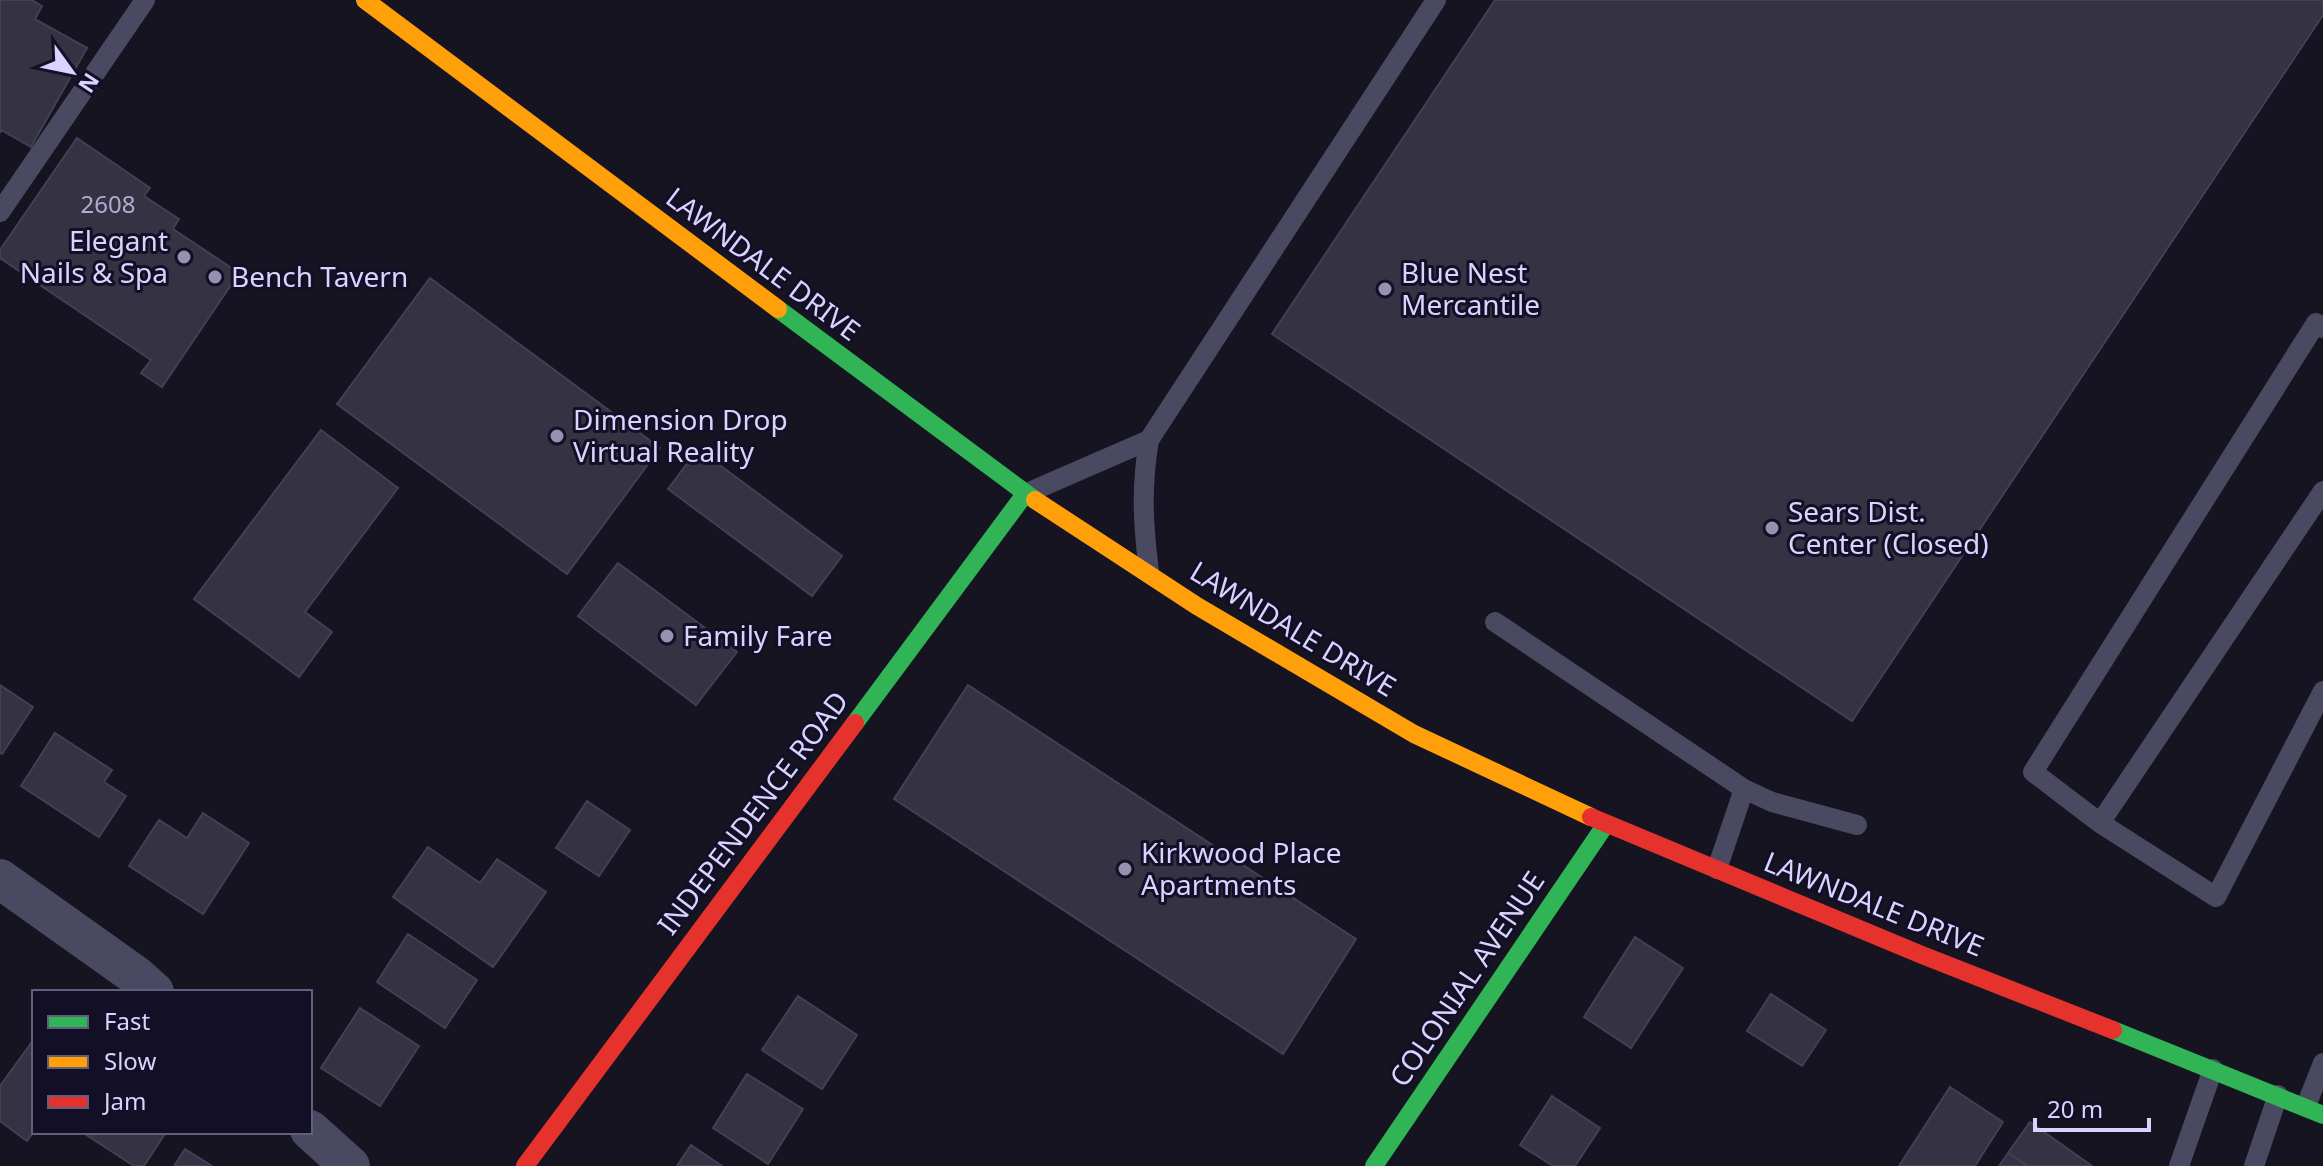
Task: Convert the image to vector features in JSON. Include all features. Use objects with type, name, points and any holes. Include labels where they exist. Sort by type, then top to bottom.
[{"type":"main road","name":"LAWNDALE DRIVE","points":[[365,0],[1025,494],[1197,606],[1414,734],[1606,824],[1922,955],[2317,1111]]},
{"type":"main road","name":"INDEPENDENCE ROAD","points":[[525,1166],[1025,494]]},
{"type":"main road","name":"COLONIAL AVENUE","points":[[1374,1166],[1606,824]]},
{"type":"street","points":[[0,879],[152,990]]},
{"type":"street","points":[[312,1132],[350,1166]]},
{"type":"lane","points":[[0,212],[145,0]]},
{"type":"lane","points":[[1150,575],[1142,521],[1149,440],[1436,0]]},
{"type":"lane","points":[[2323,328],[2316,323],[2033,772],[2100,823],[2216,897],[2323,691]]},
{"type":"lane","points":[[1025,494],[1149,440]]},
{"type":"lane","points":[[2100,823],[2323,491]]},
{"type":"lane","points":[[1495,622],[1744,789],[1772,802],[1857,825]]},
{"type":"lane","points":[[1717,869],[1744,789]]},
{"type":"lane","points":[[2317,1111],[2323,1063]]},
{"type":"lane","points":[[2179,1166],[2213,1069]]},
{"type":"lane","points":[[2254,1166],[2278,1095]]},
{"type":"building","points":[[0,0],[32,0],[42,6],[35,19],[87,48],[31,147],[1,130],[0,133]]},
{"type":"building","name":"Sears Dist. Center (Closed)","points":[[1495,0],[2323,0],[2323,15],[1852,721],[1272,334]]},
{"type":"building","points":[[77,138],[150,188],[144,196],[179,219],[173,229],[239,273],[162,387],[141,373],[151,360],[0,258],[0,250]]},
{"type":"building","points":[[430,278],[660,448],[567,574],[337,404]]},
{"type":"building","points":[[321,430],[398,488],[305,612],[332,632],[299,677],[194,599]]},
{"type":"building","points":[[698,449],[842,556],[812,596],[668,489]]},
{"type":"building","points":[[618,563],[737,652],[696,705],[578,616]]},
{"type":"building","points":[[0,685],[33,707],[2,754],[0,753]]},
{"type":"building","name":"Kirkwood Place Apartments","points":[[968,685],[1356,939],[1283,1054],[894,799]]},
{"type":"building","points":[[55,733],[112,770],[104,782],[126,796],[99,837],[21,786]]},
{"type":"building","points":[[587,801],[630,830],[599,876],[556,848]]},
{"type":"building","points":[[203,813],[249,843],[203,914],[129,866],[159,820],[187,838]]},
{"type":"building","points":[[428,847],[480,883],[497,859],[546,892],[493,967],[393,897]]},
{"type":"building","points":[[408,934],[477,980],[445,1028],[377,982]]},
{"type":"building","points":[[1635,937],[1683,968],[1631,1048],[1584,1017]]},
{"type":"building","points":[[1771,994],[1826,1030],[1802,1066],[1747,1031]]},
{"type":"building","points":[[798,996],[857,1035],[822,1089],[762,1050]]},
{"type":"building","points":[[360,1008],[419,1046],[380,1106],[321,1068]]},
{"type":"building","points":[[32,1042],[32,1134],[27,1141],[0,1121],[0,1086]]},
{"type":"building","points":[[747,1074],[803,1109],[768,1164],[713,1128]]},
{"type":"building","points":[[1950,1087],[2003,1122],[1975,1166],[1899,1166]]},
{"type":"building","points":[[1552,1096],[1600,1128],[1575,1166],[1553,1166],[1520,1145]]},
{"type":"building","points":[[2030,1122],[2092,1166],[2028,1166],[2008,1153]]},
{"type":"building","points":[[85,1134],[165,1134],[144,1166],[134,1166]]},
{"type":"building","points":[[691,1145],[722,1166],[677,1166]]},
{"type":"building","points":[[185,1149],[212,1166],[174,1166]]},
{"type":"building","points":[[2008,1153],[2028,1166],[1999,1166]]},
{"type":"traffic: fast","points":[[778,309],[1035,500]]},
{"type":"traffic: fast","points":[[855,723],[1025,494]]},
{"type":"traffic: fast","points":[[1374,1166],[1606,824]]},
{"type":"traffic: fast","points":[[2113,1030],[2323,1115]]},
{"type":"traffic: slow","points":[[365,0],[778,309]]},
{"type":"traffic: slow","points":[[1035,500],[1197,606],[1414,734],[1591,817]]},
{"type":"traffic: jam","points":[[525,1166],[855,723]]},
{"type":"traffic: jam","points":[[1591,817],[1922,955],[2113,1030]]},
{"type":"place","name":"Elegant Nails & Spa","points":[[184,257]]},
{"type":"place","name":"Bench Tavern","points":[[215,277]]},
{"type":"place","name":"Blue Nest Mercantile","points":[[1385,289]]},
{"type":"place","name":"Dimension Drop Virtual Reality","points":[[557,436]]},
{"type":"place","name":"Sears Dist. Center (Closed)","points":[[1772,528]]},
{"type":"place","name":"Family Fare","points":[[667,636]]},
{"type":"place","name":"Kirkwood Place Apartments","points":[[1125,869]]}]
